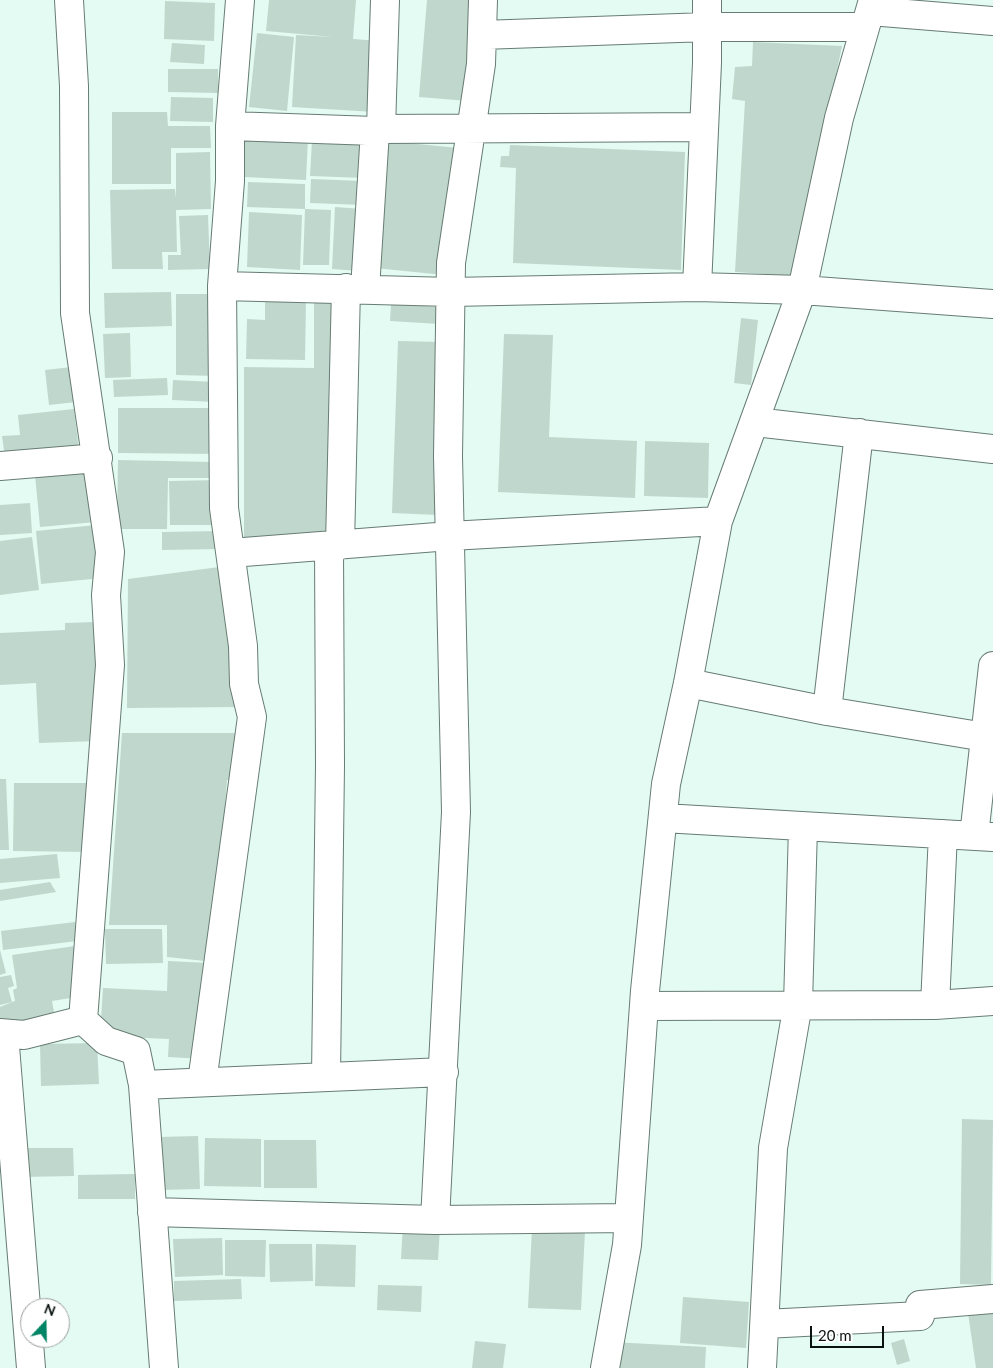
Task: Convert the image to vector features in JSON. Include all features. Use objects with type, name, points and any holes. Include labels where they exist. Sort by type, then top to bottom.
[{"type":"street","points":[[69,0],[74,86],[75,313],[98,458],[110,552],[106,595],[110,666],[83,1020]]},
{"type":"street","points":[[202,1082],[252,717],[244,684],[243,646],[224,508],[222,286],[230,181],[230,126],[240,0]]},
{"type":"street","points":[[326,1076],[334,545],[356,288],[378,130],[385,0]]},
{"type":"street","points":[[435,1220],[456,812],[448,456],[451,263],[481,64],[483,0]]},
{"type":"street","points":[[697,287],[707,0]]},
{"type":"street","points":[[482,35],[707,28],[869,13],[993,21]]},
{"type":"street","points":[[605,1368],[627,1245],[644,1006],[666,784],[688,683],[718,521],[802,290],[839,118],[869,13]]},
{"type":"street","points":[[230,126],[378,130],[704,127]]},
{"type":"street","points":[[222,286],[356,288],[451,292],[697,287],[802,290],[993,304]]},
{"type":"street","points":[[755,422],[993,449]]},
{"type":"street","points":[[827,711],[859,434]]},
{"type":"street","points":[[0,466],[98,458]]},
{"type":"street","points":[[231,553],[450,536],[718,521]]},
{"type":"street","points":[[662,818],[984,836],[985,737],[993,666]]},
{"type":"street","points":[[688,683],[827,711],[985,737]]},
{"type":"street","points":[[762,1368],[773,1148],[798,1004],[803,827]]},
{"type":"street","points":[[935,1006],[943,834]]},
{"type":"street","points":[[644,1006],[798,1004],[935,1006],[993,1001]]},
{"type":"street","points":[[31,1368],[2,1033],[24,1035],[83,1020]]},
{"type":"street","points":[[83,1020],[106,1042],[136,1051],[143,1085],[164,1368]]},
{"type":"street","points":[[143,1085],[444,1072]]},
{"type":"street","points":[[152,1212],[435,1220],[629,1218]]},
{"type":"street","points":[[764,1324],[920,1311],[993,1299]]},
{"type":"building","points":[[269,0],[356,0],[353,39],[379,41],[375,112],[292,107],[296,35],[333,37],[266,31]]},
{"type":"building","points":[[427,0],[476,0],[468,101],[419,97]]},
{"type":"building","points":[[165,1],[215,3],[214,41],[164,39]]},
{"type":"building","points":[[257,33],[294,37],[287,111],[249,107]]},
{"type":"building","points":[[753,42],[842,46],[795,276],[735,272],[745,101],[732,99],[735,67],[752,66]]},
{"type":"building","points":[[172,43],[205,45],[204,64],[170,62]]},
{"type":"building","points":[[168,69],[218,69],[218,93],[168,92]]},
{"type":"building","points":[[171,97],[213,98],[213,122],[170,121]]},
{"type":"building","points":[[112,112],[167,112],[168,126],[210,126],[211,148],[171,148],[171,184],[112,184]]},
{"type":"building","points":[[245,135],[308,138],[306,180],[244,177]]},
{"type":"building","points":[[312,141],[365,144],[364,178],[310,176]]},
{"type":"building","points":[[388,141],[458,148],[444,275],[375,268]]},
{"type":"building","points":[[510,145],[685,152],[681,270],[513,263],[516,168],[500,167],[501,156],[509,156]]},
{"type":"building","points":[[210,152],[211,209],[176,210],[177,252],[162,252],[163,269],[112,269],[110,190],[175,189],[176,198],[176,153]]},
{"type":"building","points":[[311,179],[363,181],[363,205],[310,203]]},
{"type":"building","points":[[248,182],[305,184],[305,209],[247,207]]},
{"type":"building","points":[[335,207],[363,209],[359,271],[332,269]]},
{"type":"building","points":[[305,209],[331,210],[329,265],[303,265]]},
{"type":"building","points":[[249,212],[302,215],[300,270],[247,267]]},
{"type":"building","points":[[208,215],[210,269],[168,270],[168,255],[181,255],[179,216]]},
{"type":"building","points":[[171,292],[172,326],[105,328],[104,293]]},
{"type":"building","points":[[176,294],[217,294],[218,376],[176,375]]},
{"type":"building","points":[[265,299],[306,300],[305,360],[246,359],[247,319],[265,320]]},
{"type":"building","points":[[314,300],[337,300],[336,538],[244,537],[244,367],[314,368]]},
{"type":"building","points":[[391,304],[440,307],[439,324],[390,321]]},
{"type":"building","points":[[741,318],[758,320],[751,385],[734,383]]},
{"type":"building","points":[[130,333],[131,377],[105,378],[103,334]]},
{"type":"building","points":[[504,334],[553,335],[549,437],[637,441],[635,498],[498,492]]},
{"type":"building","points":[[398,341],[444,342],[438,515],[392,513]]},
{"type":"building","points":[[72,367],[76,402],[49,405],[45,370]]},
{"type":"building","points":[[167,378],[168,395],[114,397],[113,380]]},
{"type":"building","points":[[173,380],[215,382],[214,402],[172,400]]},
{"type":"building","points":[[118,408],[218,408],[218,454],[118,453]]},
{"type":"building","points":[[74,409],[79,451],[5,458],[2,436],[20,435],[18,415]]},
{"type":"building","points":[[645,441],[709,443],[708,498],[644,496]]},
{"type":"building","points":[[118,460],[212,462],[212,478],[168,478],[167,529],[117,529]]},
{"type":"building","points":[[91,470],[96,522],[40,527],[35,475]]},
{"type":"building","points":[[219,480],[219,525],[170,525],[169,481]]},
{"type":"building","points":[[30,503],[32,533],[0,535],[0,505]]},
{"type":"building","points":[[96,525],[102,578],[41,584],[36,531]]},
{"type":"building","points":[[219,531],[219,549],[162,550],[162,532]]},
{"type":"building","points":[[32,537],[39,590],[0,595],[0,541]]},
{"type":"building","points":[[227,566],[238,707],[127,708],[128,579]]},
{"type":"building","points":[[96,622],[99,681],[95,681],[98,741],[39,743],[36,683],[0,685],[0,633],[65,630],[65,623]]},
{"type":"building","points":[[122,733],[238,733],[238,780],[227,780],[214,962],[167,957],[167,925],[109,925]]},
{"type":"building","points":[[0,779],[6,779],[9,850],[0,850]]},
{"type":"building","points":[[14,783],[89,783],[89,852],[13,851]]},
{"type":"building","points":[[57,854],[60,878],[0,883],[0,859]]},
{"type":"building","points":[[50,882],[56,892],[0,901],[0,890]]},
{"type":"building","points":[[75,922],[77,941],[3,950],[1,931]]},
{"type":"building","points":[[105,929],[162,929],[163,963],[106,964]]},
{"type":"building","points":[[75,946],[83,996],[52,1001],[56,1023],[0,1027],[0,1007],[15,1001],[13,990],[17,988],[12,955]]},
{"type":"building","points":[[0,950],[6,973],[0,975]]},
{"type":"building","points":[[168,961],[209,963],[204,1059],[168,1057],[169,1039],[100,1036],[103,988],[167,991]]},
{"type":"building","points":[[11,975],[14,986],[8,988],[12,1002],[0,1005],[0,977]]},
{"type":"building","points":[[97,1043],[99,1084],[41,1086],[40,1044]]},
{"type":"building","points":[[962,1119],[993,1120],[991,1285],[960,1284]]},
{"type":"building","points":[[198,1136],[200,1189],[159,1190],[158,1137]]},
{"type":"building","points":[[205,1138],[261,1139],[261,1187],[204,1186]]},
{"type":"building","points":[[264,1140],[316,1140],[317,1188],[264,1188]]},
{"type":"building","points":[[21,1148],[73,1148],[74,1176],[22,1177]]},
{"type":"building","points":[[135,1174],[135,1199],[78,1199],[78,1175]]},
{"type":"building","points":[[403,1225],[440,1227],[438,1260],[401,1259]]},
{"type":"building","points":[[532,1228],[585,1231],[581,1310],[528,1308]]},
{"type":"building","points":[[222,1238],[223,1275],[175,1277],[173,1239]]},
{"type":"building","points":[[225,1240],[266,1240],[265,1277],[225,1276]]},
{"type":"building","points":[[269,1244],[312,1244],[313,1281],[270,1282]]},
{"type":"building","points":[[316,1244],[356,1245],[355,1287],[315,1286]]},
{"type":"building","points":[[241,1279],[242,1299],[174,1301],[174,1281]]},
{"type":"building","points":[[378,1285],[422,1286],[421,1312],[377,1310]]},
{"type":"building","points":[[683,1297],[749,1302],[746,1348],[680,1343]]},
{"type":"building","points":[[993,1311],[993,1368],[976,1368],[968,1313]]},
{"type":"building","points":[[904,1339],[910,1361],[897,1365],[891,1343]]},
{"type":"building","points":[[475,1341],[506,1344],[503,1368],[472,1368]]},
{"type":"building","points":[[612,1342],[706,1347],[705,1368],[610,1368]]}]
